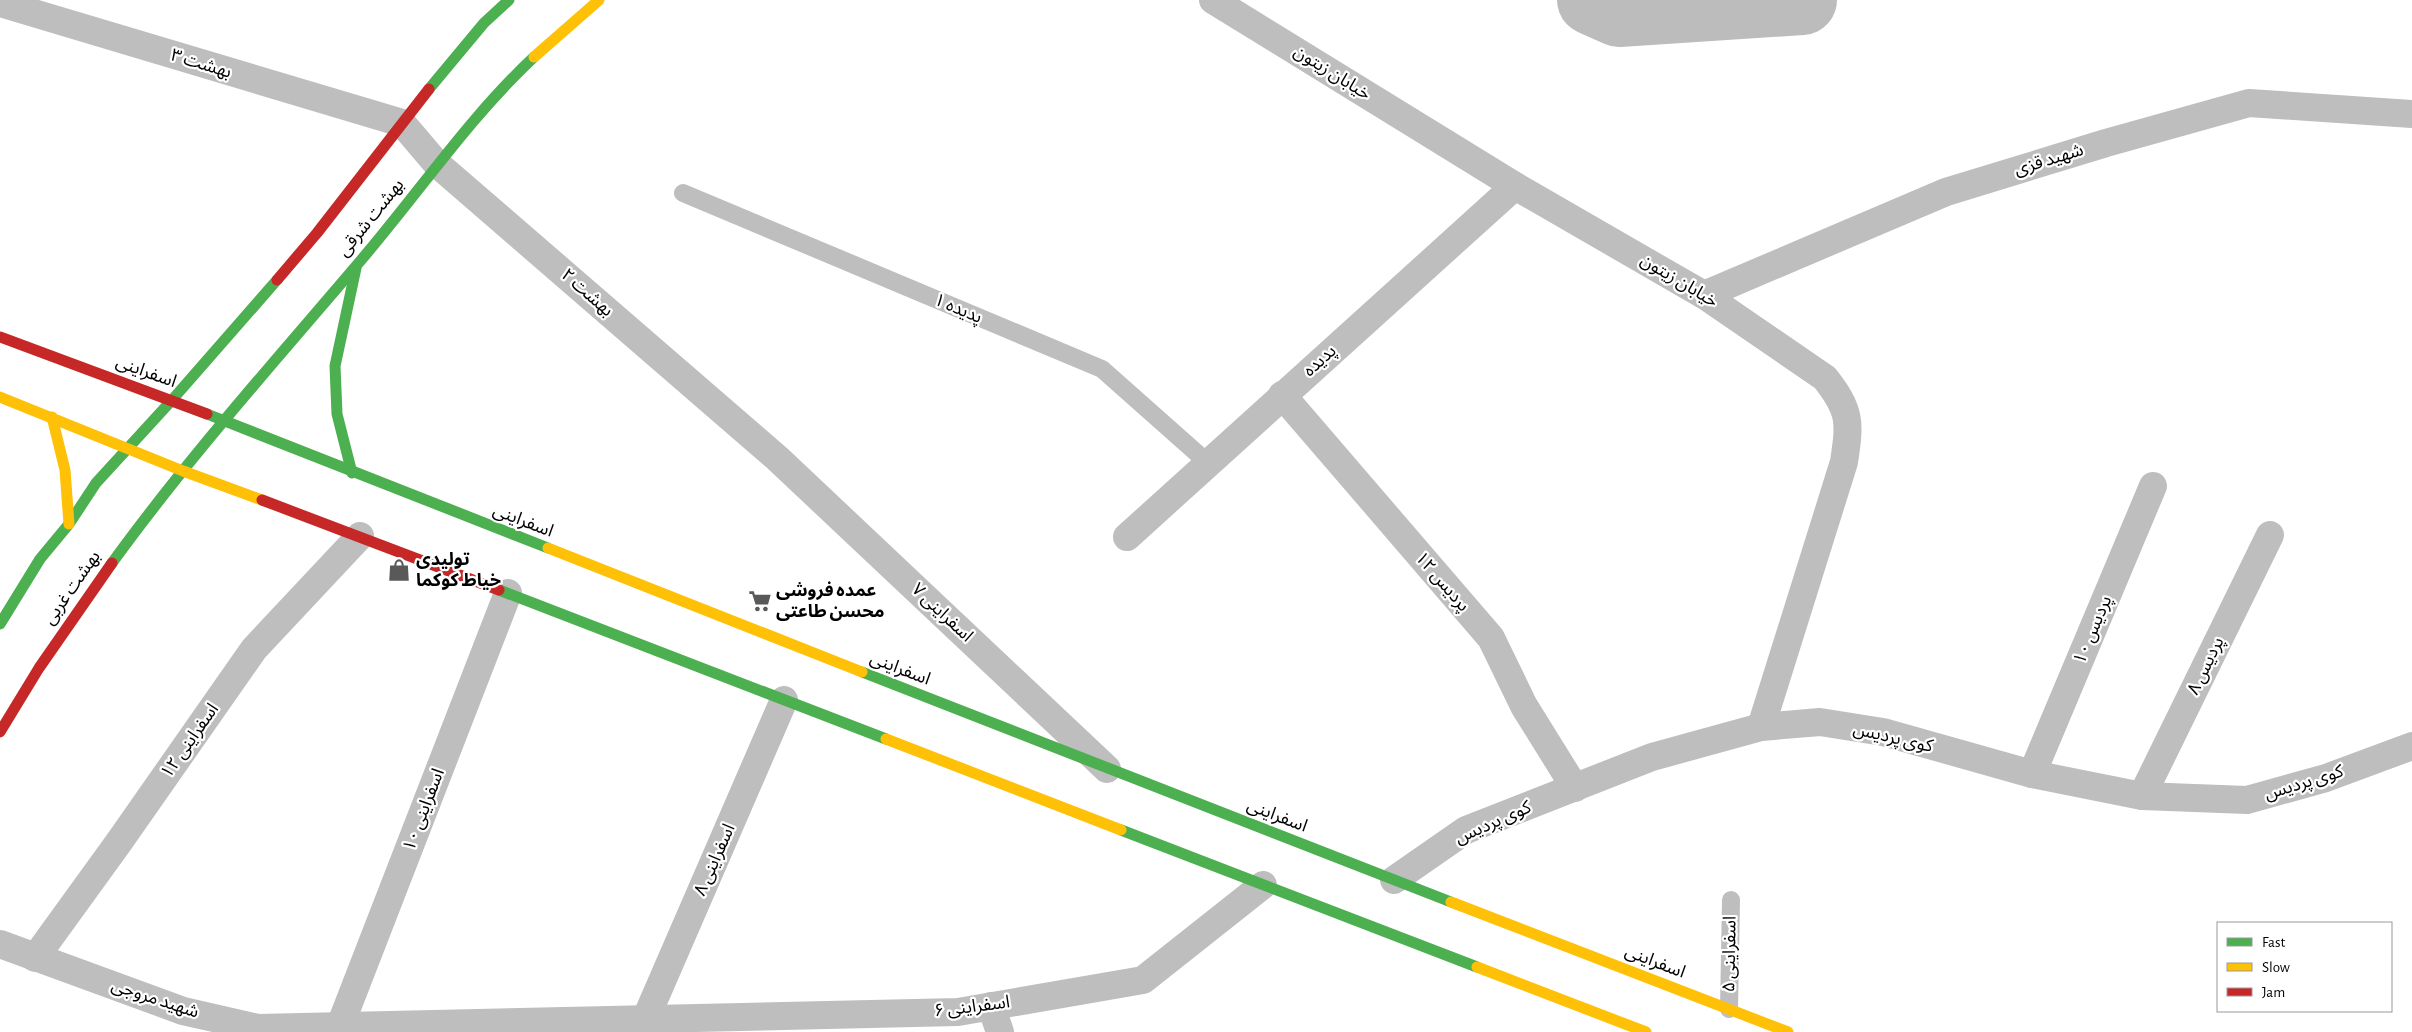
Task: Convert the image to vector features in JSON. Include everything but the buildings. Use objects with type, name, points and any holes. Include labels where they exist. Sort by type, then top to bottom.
[{"type":"street","name":"بهشت شرقی","points":[[128,448],[317,233],[438,77],[484,23],[510,0]]},
{"type":"street","name":"بهشت شرقی","points":[[183,471],[222,421],[396,220],[436,163],[480,112],[549,44],[599,0]]},
{"type":"street","name":"خیابان زیتون","points":[[1214,0],[1515,186],[1704,295],[1824,378],[1845,408],[1849,430],[1844,462],[1761,727]]},
{"type":"street","name":"بهشت ۳","points":[[0,3],[402,124]]},
{"type":"street","name":"شهید قزی","points":[[1704,295],[1946,192],[2106,143],[2249,103],[2412,114]]},
{"type":"street","name":"بهشت ۲","points":[[402,124],[436,163],[776,458]]},
{"type":"street","name":"پدیده","points":[[1126,537],[1515,186]]},
{"type":"street","points":[[352,473],[337,414],[335,366],[357,264]]},
{"type":"street","name":"اسفراینی","points":[[0,337],[172,400],[352,473],[1107,769],[1788,1032]]},
{"type":"street","name":"پردیس ۱۲","points":[[1282,395],[1491,638],[1524,706],[1575,788]]},
{"type":"street","points":[[0,397],[183,471],[360,536],[1646,1032]]},
{"type":"street","points":[[52,417],[63,452],[68,487],[69,524]]},
{"type":"street","points":[[0,624],[40,559],[69,524],[96,484],[128,448]]},
{"type":"street","name":"اسفراینی ۷","points":[[776,458],[1107,769]]},
{"type":"street","name":"بهشت غربی","points":[[0,732],[38,667],[100,577],[183,471]]},
{"type":"street","name":"پردیس ۱۰","points":[[2032,774],[2154,486]]},
{"type":"street","name":"پردیس ۸","points":[[2142,796],[2270,535]]},
{"type":"street","name":"اسفراینی ۱۲","points":[[35,958],[254,649],[360,536]]},
{"type":"street","name":"اسفراینی ۱۰","points":[[340,1026],[508,593]]},
{"type":"street","name":"اسفراینی ۸","points":[[642,1026],[784,700]]},
{"type":"street","name":"کوی پردیس","points":[[1394,880],[1466,830],[1652,757],[1761,727],[1820,722],[1883,732],[2032,774],[2142,796],[2247,800],[2326,778],[2412,746]]},
{"type":"street","name":"اسفراینی ۶","points":[[642,1026],[958,1012],[1143,980],[1263,885]]},
{"type":"street","name":"شهید مروجی","points":[[0,944],[184,1011],[257,1030],[340,1026],[642,1026]]},
{"type":"street","points":[[991,1006],[1000,1032]]},
{"type":"lane","name":"پدیده ۱","points":[[683,193],[1102,369],[1208,463]]},
{"type":"lane","name":"اسفراینی ۵","points":[[1729,1009],[1731,900]]},
{"type":"waterway","points":[[1592,0],[1619,12],[1802,0]]},
{"type":"traffic: fast","points":[[429,89],[484,23],[509,0]]},
{"type":"traffic: fast","points":[[112,563],[203,447],[362,259],[466,130],[510,80],[534,57]]},
{"type":"traffic: fast","points":[[352,473],[337,414],[335,366],[356,268]]},
{"type":"traffic: fast","points":[[0,624],[40,559],[69,524],[96,483],[277,280]]},
{"type":"traffic: fast","points":[[207,414],[548,548]]},
{"type":"traffic: fast","points":[[499,590],[886,739]]},
{"type":"traffic: fast","points":[[862,672],[1451,902]]},
{"type":"traffic: fast","points":[[1121,830],[1477,967]]},
{"type":"traffic: slow","points":[[534,57],[599,0]]},
{"type":"traffic: slow","points":[[0,397],[183,471],[262,500]]},
{"type":"traffic: slow","points":[[52,417],[65,470],[69,524]]},
{"type":"traffic: slow","points":[[548,548],[862,672]]},
{"type":"traffic: slow","points":[[886,739],[1121,830]]},
{"type":"traffic: slow","points":[[1451,902],[1788,1032]]},
{"type":"traffic: slow","points":[[1477,967],[1646,1032]]},
{"type":"traffic: jam","points":[[277,280],[317,233],[429,89]]},
{"type":"traffic: jam","points":[[0,337],[207,414]]},
{"type":"traffic: jam","points":[[262,500],[499,590]]},
{"type":"traffic: jam","points":[[0,732],[39,668],[112,563]]},
{"type":"place","name":"تولیدی خیاط کوکما","points":[[399,570]]},
{"type":"place","name":"عمده فروشی محسن طاعتی","points":[[760,601]]}]
